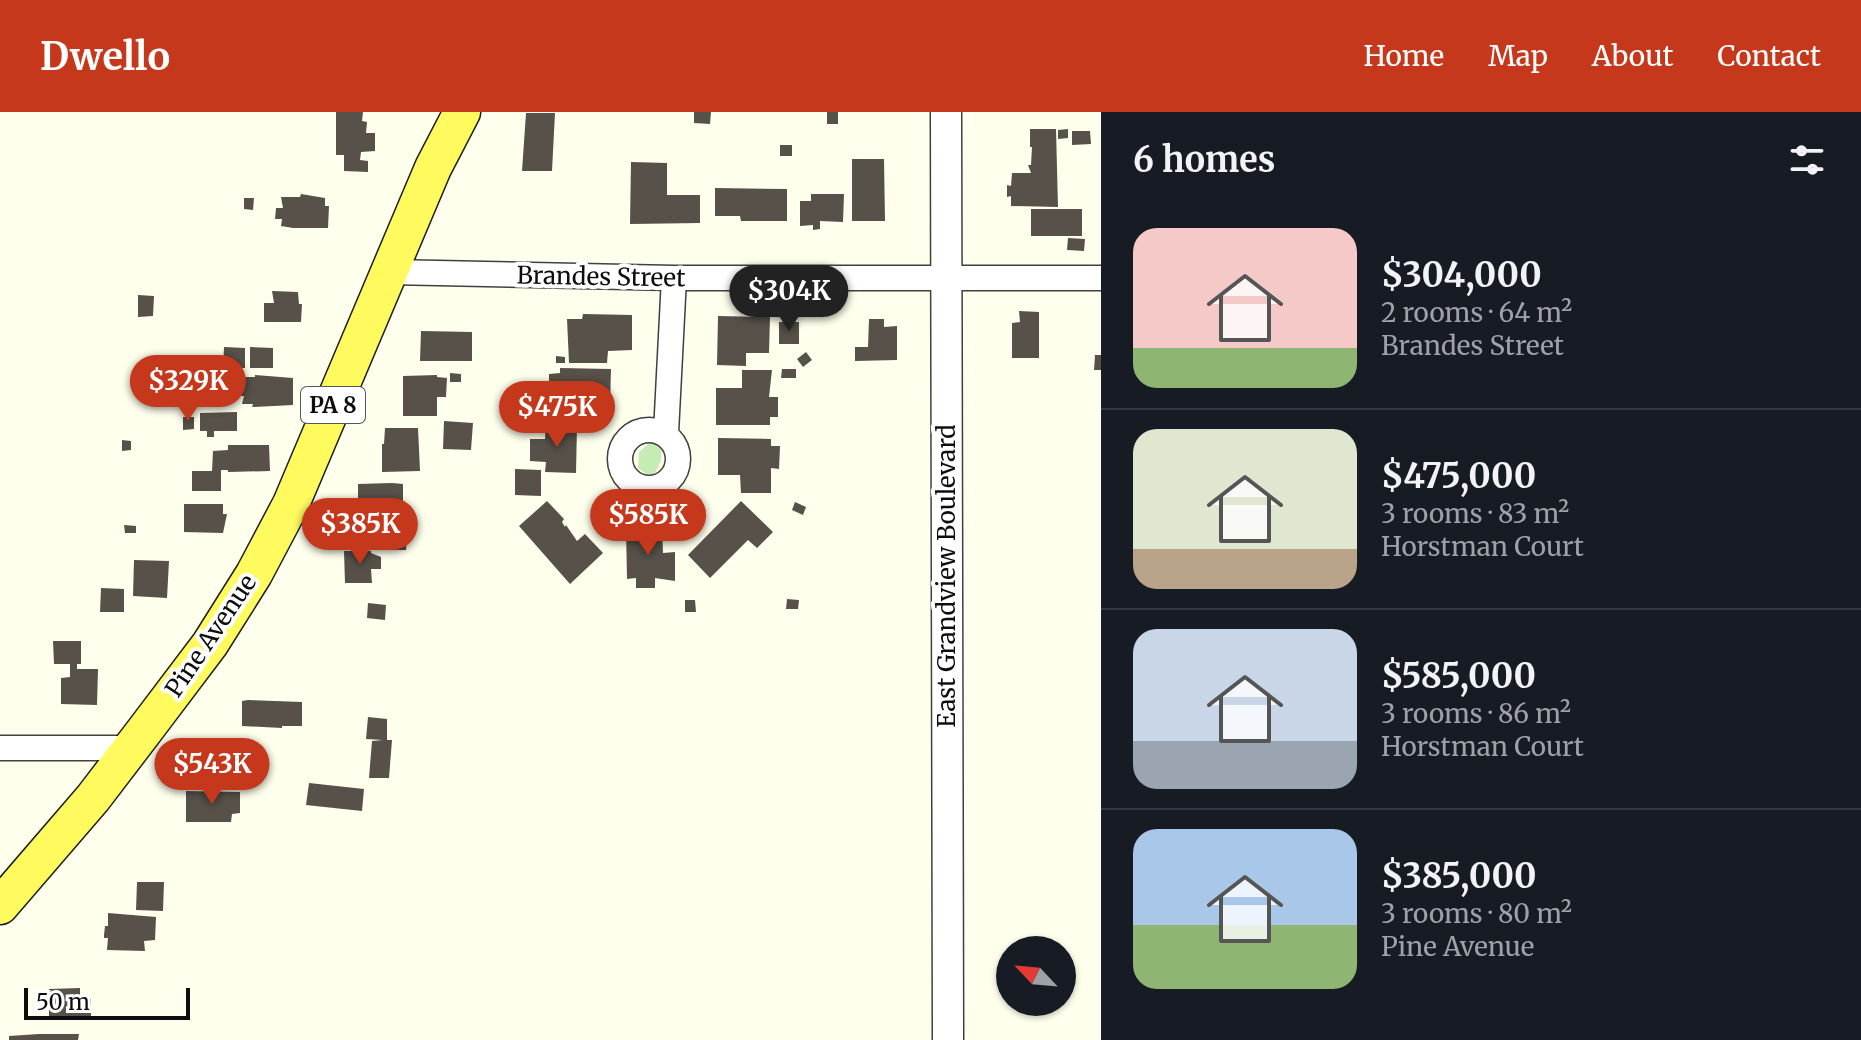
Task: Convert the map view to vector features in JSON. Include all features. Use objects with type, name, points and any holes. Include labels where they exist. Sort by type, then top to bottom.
[{"type":"main road","name":"Pine Avenue","points":[[0,906],[93,798],[234,609],[275,537],[297,490],[433,168],[462,112]]},
{"type":"street","name":"East Grandview Boulevard","points":[[946,112],[948,1040]]},
{"type":"street","name":"Brandes Street","points":[[389,272],[674,278],[1101,278]]},
{"type":"street","points":[[666,433],[674,278]]},
{"type":"street","points":[[0,748],[131,748]]},
{"type":"green space","points":[[658,441],[662,444],[661,461],[654,475],[646,474],[638,468],[639,452],[649,443]]},
{"type":"building","points":[[336,112],[363,112],[362,121],[367,122],[366,133],[375,133],[375,151],[361,152],[360,160],[368,161],[368,172],[344,171],[344,155],[336,155]]},
{"type":"building","points":[[694,112],[711,112],[710,124],[694,123]]},
{"type":"building","points":[[827,112],[838,112],[838,124],[827,124]]},
{"type":"building","points":[[526,113],[555,113],[552,171],[522,171]]},
{"type":"building","points":[[1030,129],[1056,129],[1058,207],[1011,206],[1011,196],[1007,197],[1007,185],[1011,186],[1012,173],[1031,173],[1028,165],[1031,165],[1032,147]]},
{"type":"building","points":[[1068,129],[1068,138],[1058,139],[1058,130]]},
{"type":"building","points":[[1072,131],[1090,131],[1091,144],[1072,145]]},
{"type":"building","points":[[780,145],[792,145],[792,156],[780,156]]},
{"type":"building","points":[[852,159],[884,159],[885,221],[852,221]]},
{"type":"building","points":[[631,162],[667,163],[667,195],[700,195],[700,223],[630,224]]},
{"type":"building","points":[[715,188],[787,189],[787,221],[741,221],[740,216],[715,216]]},
{"type":"building","points":[[301,194],[325,198],[325,206],[329,206],[328,228],[281,226],[282,219],[275,219],[276,208],[283,208],[281,197],[300,197]]},
{"type":"building","points":[[811,194],[844,194],[843,222],[820,221],[820,229],[813,230],[813,225],[800,226],[800,201],[811,201]]},
{"type":"building","points":[[244,198],[254,198],[253,210],[244,209]]},
{"type":"building","points":[[1031,209],[1082,209],[1082,236],[1031,236]]},
{"type":"building","points":[[1068,238],[1085,239],[1084,251],[1067,250]]},
{"type":"building","points":[[272,291],[298,292],[299,304],[302,304],[301,322],[264,322],[264,303],[274,303]]},
{"type":"building","points":[[138,295],[154,296],[153,316],[138,317]]},
{"type":"building","points":[[1019,311],[1039,312],[1039,358],[1012,358],[1012,323],[1020,322]]},
{"type":"building","points":[[583,314],[632,315],[632,350],[608,351],[607,363],[569,363],[567,319],[582,319]]},
{"type":"building","points":[[718,316],[770,317],[769,353],[746,353],[746,366],[717,365]]},
{"type":"building","points":[[869,319],[884,319],[884,327],[897,326],[897,360],[855,361],[855,347],[868,347]]},
{"type":"building","points":[[779,322],[799,322],[799,344],[779,344]]},
{"type":"building","points":[[421,331],[472,332],[472,361],[420,361]]},
{"type":"building","points":[[224,347],[245,348],[245,368],[223,368]]},
{"type":"building","points":[[250,347],[273,348],[273,368],[250,368]]},
{"type":"building","points":[[806,352],[812,360],[803,367],[797,359]]},
{"type":"building","points":[[1095,355],[1101,355],[1101,370],[1094,370]]},
{"type":"building","points":[[556,356],[565,357],[565,363],[556,363]]},
{"type":"building","points":[[560,368],[611,369],[610,405],[586,404],[585,416],[557,416],[558,400],[549,400],[549,374],[560,373]]},
{"type":"building","points":[[782,369],[796,369],[796,378],[781,378]]},
{"type":"building","points":[[742,370],[772,370],[769,397],[778,397],[778,417],[770,417],[770,425],[716,425],[716,388],[742,388]]},
{"type":"building","points":[[450,373],[461,374],[461,382],[450,382]]},
{"type":"building","points":[[437,375],[447,378],[446,397],[437,397],[437,416],[403,416],[403,376]]},
{"type":"building","points":[[243,377],[293,378],[293,405],[252,407],[253,404],[242,404],[244,396],[234,396],[234,384],[244,384]]},
{"type":"building","points":[[237,412],[237,431],[214,431],[214,437],[207,437],[207,431],[200,431],[200,413]]},
{"type":"building","points":[[183,417],[194,417],[194,429],[183,430]]},
{"type":"building","points":[[444,421],[473,423],[471,450],[443,449]]},
{"type":"building","points":[[546,425],[577,426],[576,473],[545,472],[546,462],[530,461],[530,439],[545,439]]},
{"type":"building","points":[[385,428],[418,428],[420,471],[382,472]]},
{"type":"building","points":[[718,438],[771,439],[771,446],[780,446],[779,469],[771,468],[771,493],[741,493],[740,475],[718,475]]},
{"type":"building","points":[[122,440],[131,441],[131,450],[122,451]]},
{"type":"building","points":[[228,445],[269,445],[270,471],[221,470],[221,491],[192,491],[192,471],[212,471],[213,451],[228,450]]},
{"type":"building","points":[[515,469],[541,470],[541,496],[515,495]]},
{"type":"building","points":[[358,484],[403,484],[403,503],[392,504],[392,525],[358,524]]},
{"type":"building","points":[[547,501],[564,519],[562,522],[577,541],[585,534],[603,553],[570,584],[519,526]]},
{"type":"building","points":[[741,501],[773,532],[757,548],[748,540],[710,578],[688,555]]},
{"type":"building","points":[[795,502],[806,507],[803,515],[792,510]]},
{"type":"building","points":[[184,504],[223,504],[223,514],[227,514],[223,533],[184,532]]},
{"type":"building","points":[[124,525],[136,526],[136,533],[125,533]]},
{"type":"building","points":[[626,528],[662,528],[663,553],[675,552],[675,581],[655,578],[655,588],[636,588],[636,578],[627,579]]},
{"type":"building","points":[[407,535],[406,550],[378,550],[378,536]]},
{"type":"building","points":[[344,551],[371,551],[381,557],[381,569],[371,569],[372,583],[345,583]]},
{"type":"building","points":[[134,560],[169,561],[167,598],[133,596]]},
{"type":"building","points":[[101,588],[124,589],[124,612],[100,612]]},
{"type":"building","points":[[787,599],[799,600],[798,609],[786,609]]},
{"type":"building","points":[[685,600],[695,600],[696,612],[685,612]]},
{"type":"building","points":[[368,603],[386,605],[385,620],[367,618]]},
{"type":"building","points":[[53,641],[81,641],[81,664],[77,664],[77,669],[98,669],[97,705],[61,704],[61,678],[70,677],[70,664],[54,664]]},
{"type":"building","points":[[242,701],[302,702],[302,726],[242,726]]},
{"type":"building","points":[[368,717],[387,719],[387,740],[392,740],[389,778],[369,778],[372,741],[383,740],[366,739]]},
{"type":"building","points":[[309,783],[364,789],[362,811],[306,805]]},
{"type":"building","points":[[186,791],[240,792],[240,813],[232,814],[231,822],[186,822]]},
{"type":"building","points":[[137,882],[164,882],[163,911],[136,910]]},
{"type":"building","points":[[108,913],[156,917],[155,940],[144,941],[145,951],[107,950],[108,938],[104,935]]},
{"type":"building","points":[[80,988],[80,999],[91,999],[91,1016],[49,1018],[49,1006],[45,1007],[45,999],[49,998],[49,989]]},
{"type":"building","points":[[79,1034],[78,1040],[9,1040],[9,1036]]}]
